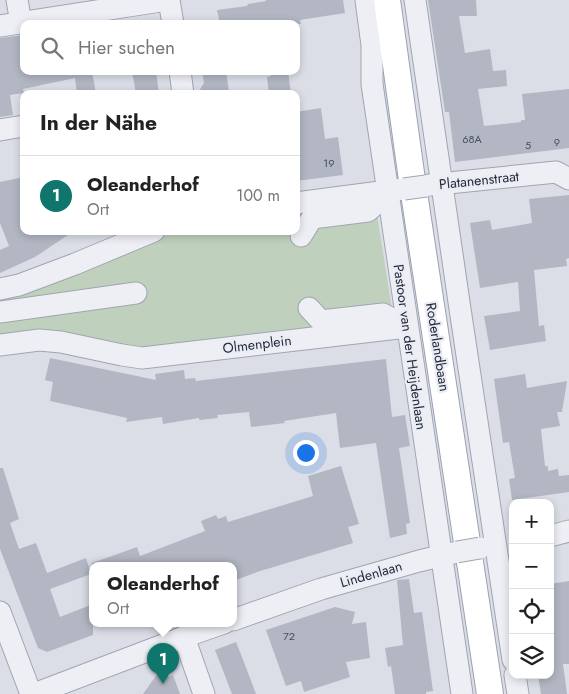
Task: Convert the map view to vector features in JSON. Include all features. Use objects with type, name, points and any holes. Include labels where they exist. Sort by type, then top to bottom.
[{"type":"main road","name":"Roderlandbaan","points":[[387,0],[412,180],[490,694]]},
{"type":"street","points":[[17,0],[20,20]]},
{"type":"street","points":[[40,20],[168,0],[172,20]]},
{"type":"street","name":"Pastoor van der Heijdenlaan","points":[[366,0],[372,45],[372,84],[396,190],[407,327],[449,554],[462,694]]},
{"type":"street","points":[[415,0],[434,184],[496,545],[509,634]]},
{"type":"street","points":[[0,26],[20,23]]},
{"type":"street","points":[[181,75],[183,90]]},
{"type":"street","points":[[0,130],[20,127]]},
{"type":"street","name":"Platanenstraat","points":[[396,190],[434,184],[556,172],[569,178]]},
{"type":"street","points":[[300,202],[396,190]]},
{"type":"street","points":[[302,236],[312,218],[368,211],[396,190]]},
{"type":"street","points":[[0,289],[18,285],[75,264],[144,235]]},
{"type":"street","points":[[0,312],[136,293]]},
{"type":"street","points":[[309,308],[321,321],[383,314],[407,327]]},
{"type":"street","name":"Olmenplein","points":[[0,345],[39,340],[61,342],[142,358],[407,327]]},
{"type":"street","points":[[554,535],[569,531]]},
{"type":"street","name":"Lindenlaan","points":[[237,619],[321,589],[449,554],[496,545]]},
{"type":"street","points":[[0,612],[33,694],[213,627]]},
{"type":"street","points":[[184,637],[204,694]]},
{"type":"street","points":[[516,679],[518,694]]},
{"type":"green space","points":[[300,210],[377,215],[392,309],[384,325],[145,353],[0,339],[0,298],[72,274],[165,235],[300,235]]},
{"type":"building","points":[[343,0],[345,13],[300,20],[219,20],[217,10],[266,1]]},
{"type":"building","points":[[428,0],[476,0],[477,16],[459,16],[465,53],[490,49],[493,71],[506,70],[507,86],[478,89],[484,126],[525,120],[522,94],[569,89],[569,148],[455,162],[449,112],[445,112]]},
{"type":"building","points":[[20,36],[20,75],[93,75],[95,90],[76,90],[75,78],[23,89],[20,90],[20,94],[10,95],[13,115],[0,117],[0,38]]},
{"type":"building","points":[[133,75],[157,75],[158,90],[135,90]]},
{"type":"building","points":[[203,75],[227,75],[229,90],[200,90],[204,83]]},
{"type":"building","points":[[289,75],[290,90],[269,90],[267,77]]},
{"type":"building","points":[[321,108],[325,139],[338,137],[343,175],[300,180],[300,111]]},
{"type":"building","points":[[20,178],[20,235],[68,235],[35,257],[0,273],[0,250],[9,246],[0,223],[0,182]]},
{"type":"building","points":[[569,195],[569,258],[566,259],[567,266],[534,270],[539,326],[544,325],[546,341],[490,350],[484,316],[520,311],[518,282],[480,288],[470,223],[490,220],[492,230],[532,223],[529,199]]},
{"type":"building","points":[[50,358],[156,380],[155,374],[184,370],[185,379],[195,378],[196,381],[386,359],[392,417],[405,415],[410,446],[399,448],[410,523],[406,524],[407,534],[390,538],[376,443],[340,448],[336,413],[284,421],[285,423],[251,427],[249,412],[217,415],[218,418],[199,420],[199,418],[163,424],[162,417],[126,422],[127,418],[50,401],[53,382],[45,380]]},
{"type":"building","points":[[525,374],[527,388],[567,381],[562,412],[557,412],[560,426],[541,429],[545,466],[548,466],[548,471],[558,469],[559,476],[569,475],[569,492],[512,499],[509,479],[515,478],[509,442],[503,443],[494,379]]},
{"type":"building","points":[[341,466],[359,524],[348,527],[353,543],[237,580],[237,562],[95,562],[137,547],[140,556],[205,531],[201,521],[216,515],[218,519],[226,516],[228,522],[313,496],[308,476]]},
{"type":"building","points":[[0,468],[3,468],[19,519],[10,523],[19,549],[36,543],[47,573],[86,558],[89,575],[50,589],[60,617],[89,606],[89,627],[93,627],[93,635],[47,652],[38,648],[0,549]]},
{"type":"building","points":[[409,579],[414,613],[422,612],[433,691],[426,692],[426,694],[395,694],[391,666],[388,667],[385,648],[403,645],[397,580]]},
{"type":"building","points":[[569,581],[569,664],[563,664],[567,694],[541,694],[539,679],[554,679],[554,583]]},
{"type":"building","points":[[335,607],[355,612],[352,624],[366,622],[370,658],[346,662],[350,677],[304,692],[301,681],[286,686],[266,630]]},
{"type":"building","points":[[236,642],[256,694],[232,694],[215,650]]},
{"type":"building","points":[[158,673],[169,677],[173,675],[180,694],[143,694]]},
{"type":"place","name":"Oleanderhof","points":[[163,684]]}]
